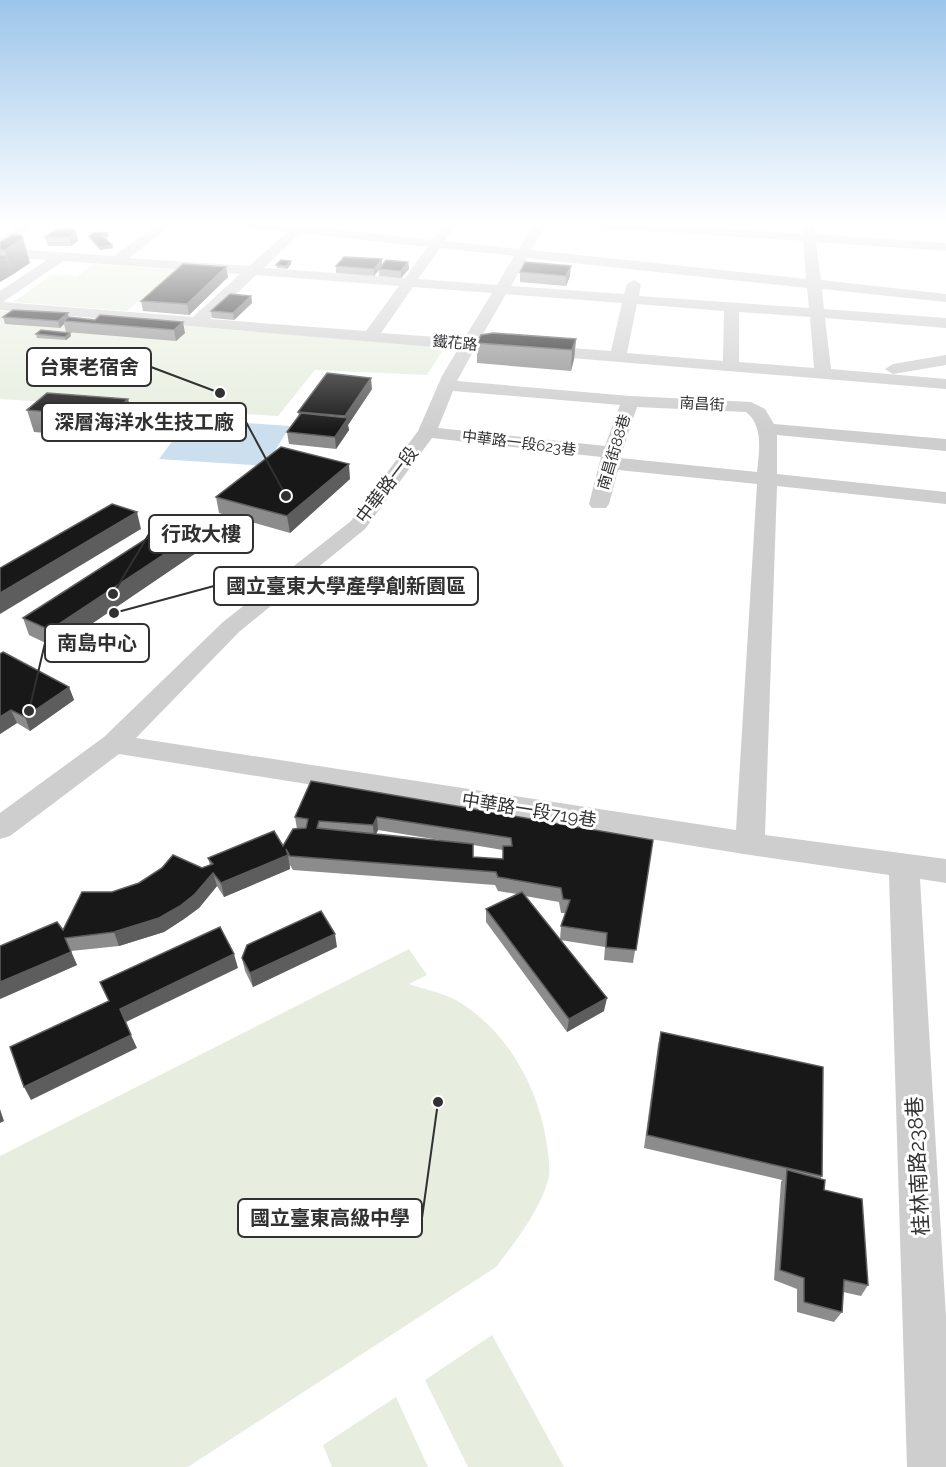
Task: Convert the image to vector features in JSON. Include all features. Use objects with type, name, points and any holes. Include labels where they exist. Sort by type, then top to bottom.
[{"type":"street","points":[[197,322],[229,292]]},
{"type":"street","points":[[371,336],[401,292]]},
{"type":"street","name":"中華路一段","points":[[0,828],[114,744],[231,627],[358,525],[427,432],[446,385],[501,292]]},
{"type":"street","points":[[537,292],[946,323]]},
{"type":"street","points":[[625,357],[631,292]]},
{"type":"street","points":[[815,292],[823,373],[867,372],[946,360]]},
{"type":"street","points":[[894,292],[946,298]]},
{"type":"street","name":"鐵花路","points":[[0,306],[946,384]]},
{"type":"street","points":[[731,366],[732,307]]},
{"type":"street","name":"南昌街","points":[[446,385],[630,401],[751,407],[762,416],[767,429]]},
{"type":"street","name":"南昌街88巷","points":[[600,504],[610,458],[630,401]]},
{"type":"street","points":[[750,844],[767,480],[767,429],[946,445]]},
{"type":"street","name":"中華路一段623巷","points":[[427,432],[767,480],[946,498]]},
{"type":"street","name":"中華路一段719巷","points":[[114,744],[750,844],[946,871]]},
{"type":"street","name":"桂林南路238巷","points":[[904,864],[931,1467]]},
{"type":"green space","points":[[27,292],[149,292],[127,311],[13,302]]},
{"type":"green space","points":[[0,311],[445,347],[427,375],[315,370],[278,416],[0,399]]},
{"type":"green space","points":[[409,949],[427,975],[409,984],[442,994],[461,1003],[493,1029],[518,1062],[536,1100],[542,1119],[549,1160],[548,1181],[544,1193],[519,1237],[496,1267],[188,1467],[0,1467],[0,1156]]},
{"type":"green space","points":[[492,1335],[564,1467],[468,1467],[425,1380]]},
{"type":"green space","points":[[396,1397],[428,1467],[332,1467],[323,1445]]},
{"type":"water","points":[[189,419],[290,426],[266,466],[159,459]]},
{"type":"building","points":[[151,292],[199,292],[187,304],[141,301]]},
{"type":"building","points":[[230,294],[251,296],[233,313],[211,311]]},
{"type":"building","points":[[13,310],[68,313],[58,321],[3,317]]},
{"type":"building","points":[[100,315],[183,322],[174,330],[64,321],[68,317],[95,320]]},
{"type":"building","points":[[41,330],[70,333],[65,337],[36,334]]},
{"type":"building","points":[[493,333],[576,339],[572,350],[477,343],[481,335]]},
{"type":"building","points":[[327,373],[371,378],[345,416],[298,412]]},
{"type":"building","points":[[47,393],[128,399],[108,417],[27,410]]},
{"type":"building","points":[[301,413],[348,418],[335,437],[287,432]]},
{"type":"building","points":[[281,447],[349,464],[287,516],[216,497]]},
{"type":"building","points":[[112,504],[137,512],[0,593],[0,568]]},
{"type":"building","points":[[166,526],[192,536],[50,630],[23,618]]},
{"type":"building","points":[[3,652],[69,687],[25,717],[11,710],[0,717],[0,654]]},
{"type":"building","points":[[311,781],[653,840],[636,950],[606,947],[607,933],[561,926],[570,900],[563,899],[561,888],[498,877],[496,872],[290,856],[286,849],[288,855],[221,883],[213,873],[195,894],[159,918],[114,932],[65,938],[71,952],[0,982],[0,946],[57,922],[63,930],[82,892],[112,892],[139,883],[162,868],[173,855],[202,868],[213,864],[208,858],[274,831],[283,846],[293,829],[306,828],[308,819],[295,817]],"holes":[[[377,817],[511,838],[512,846],[503,846],[503,859],[473,857],[473,844],[317,828],[319,821],[373,825]]]},
{"type":"building","points":[[522,892],[607,998],[569,1019],[486,909]]},
{"type":"building","points":[[321,911],[335,934],[250,973],[242,958],[247,945]]},
{"type":"building","points":[[220,927],[234,954],[120,1009],[131,1035],[24,1087],[10,1047],[109,1001],[100,982]]},
{"type":"building","points":[[661,1032],[823,1067],[822,1176],[647,1135]]},
{"type":"building","points":[[787,1170],[825,1180],[824,1190],[862,1199],[868,1285],[844,1280],[842,1312],[804,1302],[804,1278],[780,1270]]},
{"type":"place","name":"台東老宿舍","points":[[220,393]]},
{"type":"place","name":"深層海洋水生技工廠","points":[[286,496]]},
{"type":"place","name":"行政大樓","points":[[113,594]]},
{"type":"place","name":"國立臺東大學產學創新園區","points":[[114,613]]},
{"type":"place","name":"南島中心","points":[[29,711]]},
{"type":"place","name":"國立臺東高級中學","points":[[438,1102]]}]
